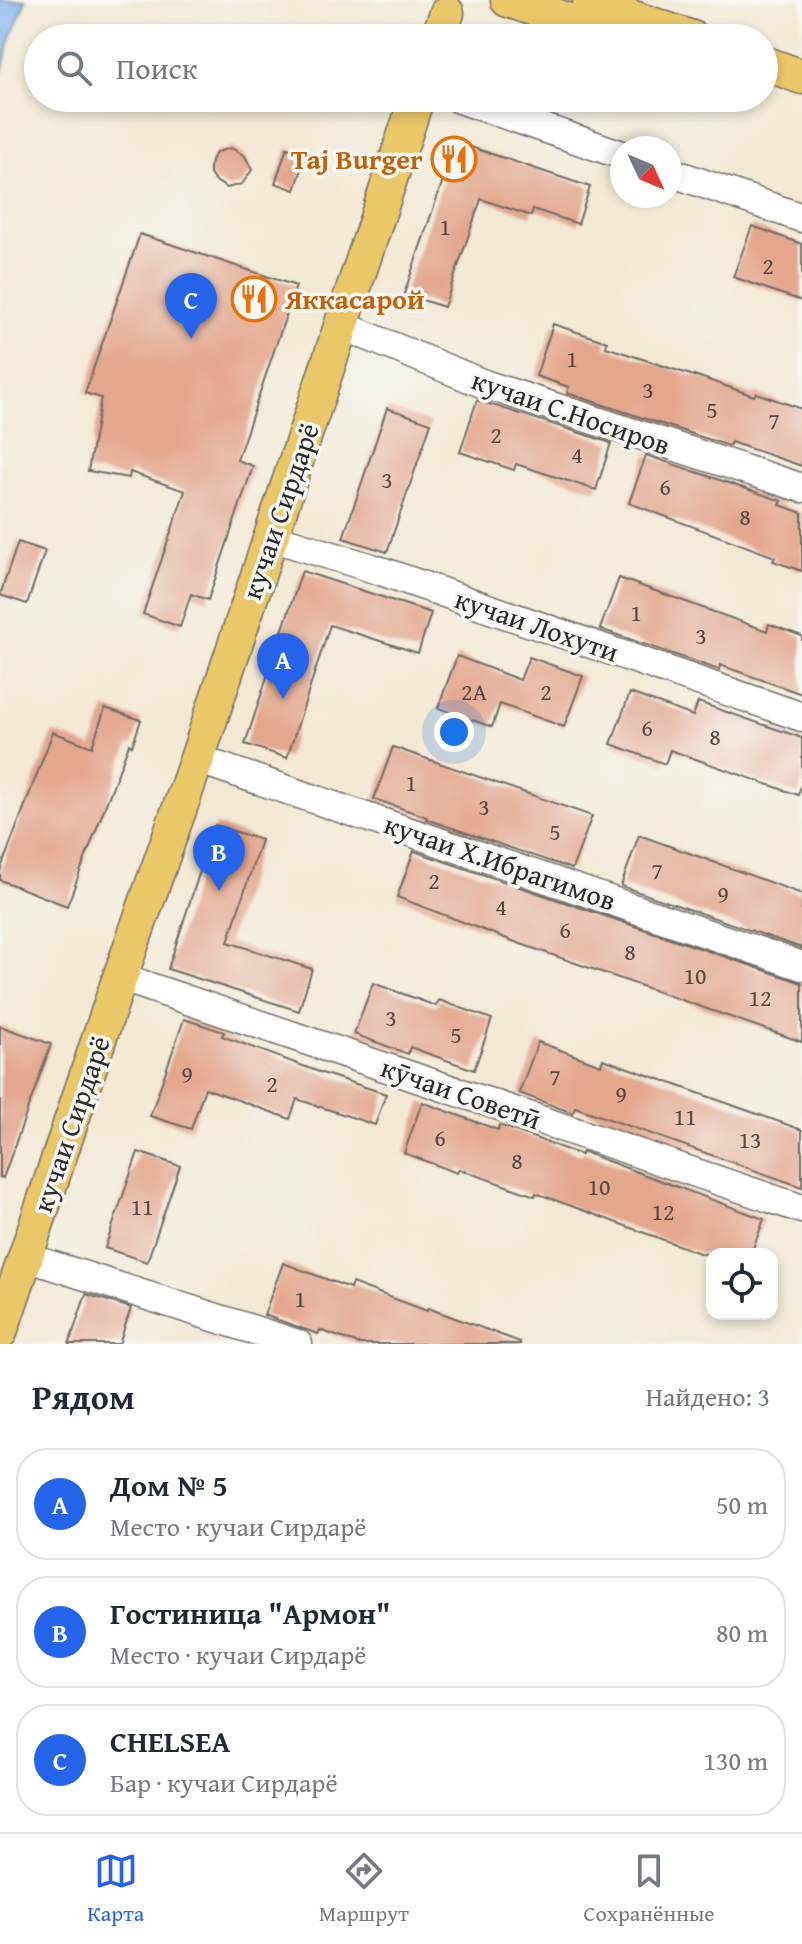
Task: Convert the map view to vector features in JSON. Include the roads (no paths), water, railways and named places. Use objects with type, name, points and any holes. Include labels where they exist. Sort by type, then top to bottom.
[{"type":"main road","points":[[508,0],[610,24]]},
{"type":"main road","points":[[582,0],[621,24]]},
{"type":"main road","points":[[778,68],[802,77]]},
{"type":"main road","points":[[778,92],[802,100]]},
{"type":"main road","name":"кучаи Сирдарё","points":[[0,1332],[197,759],[412,112]]},
{"type":"street","points":[[498,112],[610,151]]},
{"type":"street","points":[[682,176],[802,218]]},
{"type":"street","name":"кучаи С.Носиров","points":[[343,326],[484,384],[802,488]]},
{"type":"street","name":"кучаи Лохути","points":[[271,537],[378,570],[802,717]]},
{"type":"street","name":"кучаи Х.Ибрагимов","points":[[197,759],[802,966]]},
{"type":"street","name":"кӯчаи Советӣ","points":[[120,977],[802,1209]]},
{"type":"street","points":[[26,1257],[298,1344]]},
{"type":"water","points":[[0,0],[26,0],[10,40],[0,79]]},
{"type":"place","name":"Taj Burger","points":[[454,159]]},
{"type":"place","name":"Яккасарой","points":[[254,299]]},
{"type":"place","name":"CHELSEA","points":[[191,339]]},
{"type":"place","name":"Дом № 5","points":[[283,699]]},
{"type":"place","name":"Гостиница \"Армон\"","points":[[219,891]]}]
